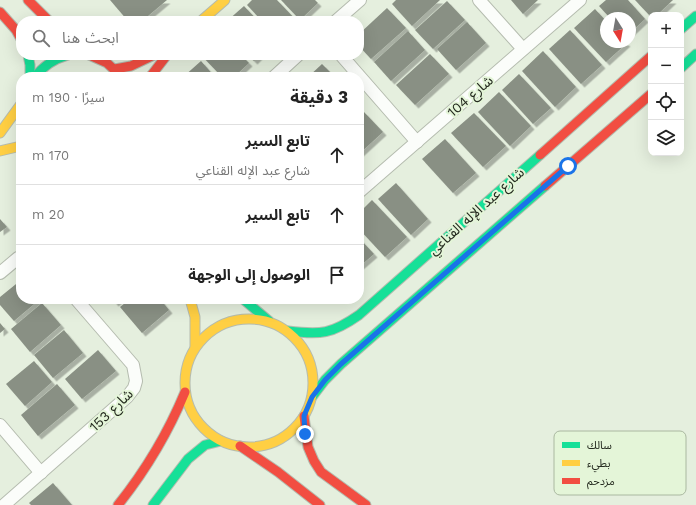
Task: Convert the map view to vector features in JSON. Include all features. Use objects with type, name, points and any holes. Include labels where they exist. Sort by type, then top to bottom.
[{"type":"main road","points":[[28,0],[44,16]]},
{"type":"main road","points":[[206,16],[224,0]]},
{"type":"main road","points":[[0,12],[16,30]]},
{"type":"main road","points":[[684,26],[696,16]]},
{"type":"main road","points":[[684,65],[696,54]]},
{"type":"main road","name":"شارع عبد الإله القناعي","points":[[288,331],[315,334],[330,332],[342,327],[359,315],[648,59]]},
{"type":"main road","points":[[29,60],[30,72]]},
{"type":"main road","points":[[39,72],[49,62],[54,60]]},
{"type":"main road","points":[[103,60],[118,72]]},
{"type":"main road","points":[[115,69],[129,67],[146,60]]},
{"type":"main road","points":[[154,72],[163,60]]},
{"type":"main road","name":"شارع عبد الإله القناعي","points":[[312,397],[325,380],[341,364],[648,97]]},
{"type":"main road","points":[[0,133],[16,111]]},
{"type":"main road","points":[[0,151],[16,147]]},
{"type":"main road","points":[[191,304],[195,317],[195,347]]},
{"type":"main road","points":[[249,304],[270,322]]},
{"type":"main road","points":[[118,505],[159,448],[175,418],[185,392],[186,368],[195,347],[206,334],[220,325],[231,321],[253,318],[270,322],[288,331],[301,344],[310,360],[313,378],[312,397],[304,416],[292,430],[276,441],[259,446],[240,446],[221,441],[204,429],[191,412],[185,392]]},
{"type":"main road","points":[[304,416],[308,447],[321,472],[366,505]]},
{"type":"main road","points":[[154,505],[179,469],[188,459],[205,445],[221,441]]},
{"type":"main road","points":[[240,446],[278,472],[320,505]]},
{"type":"street","points":[[342,16],[360,0]]},
{"type":"street","points":[[479,0],[524,49]]},
{"type":"street","name":"شارع 104","points":[[364,188],[580,0]]},
{"type":"street","points":[[279,72],[293,60]]},
{"type":"street","points":[[345,60],[356,72]]},
{"type":"street","points":[[364,81],[417,142]]},
{"type":"street","points":[[0,273],[16,260]]},
{"type":"street","name":"شارع 153","points":[[4,505],[128,397],[134,388],[136,381],[133,365],[80,304]]},
{"type":"street","points":[[0,425],[41,473]]},
{"type":"building","points":[[110,0],[167,0],[148,16],[124,16]]},
{"type":"building","points":[[252,0],[277,0],[292,16],[257,16],[247,5]]},
{"type":"building","points":[[281,0],[315,0],[318,3],[304,16],[296,16]]},
{"type":"building","points":[[396,0],[440,0],[412,26],[392,4]]},
{"type":"building","points":[[511,0],[538,0],[523,14]]},
{"type":"building","points":[[606,0],[628,0],[645,19],[636,27],[636,12],[604,12],[599,6]]},
{"type":"building","points":[[635,0],[673,0],[660,12],[648,12],[648,14]]},
{"type":"building","points":[[447,1],[465,20],[433,49],[415,30]]},
{"type":"building","points":[[244,6],[253,16],[233,16]]},
{"type":"building","points":[[387,8],[406,28],[371,59],[364,51],[364,29]]},
{"type":"building","points":[[595,9],[600,14],[600,48],[621,48],[606,62],[574,28]]},
{"type":"building","points":[[467,22],[486,43],[456,70],[437,49]]},
{"type":"building","points":[[570,30],[602,65],[581,84],[549,49]]},
{"type":"building","points":[[408,31],[425,50],[391,81],[374,62]]},
{"type":"building","points":[[543,51],[576,87],[555,107],[522,71]]},
{"type":"building","points":[[430,54],[449,74],[415,105],[396,85]]},
{"type":"building","points":[[206,60],[246,60],[249,63],[239,72],[217,72]]},
{"type":"building","points":[[201,61],[211,72],[189,72]]},
{"type":"building","points":[[322,64],[330,72],[313,72]]},
{"type":"building","points":[[519,74],[551,108],[533,124],[502,90]]},
{"type":"building","points":[[499,92],[531,126],[510,146],[478,112]]},
{"type":"building","points":[[364,112],[383,132],[364,149]]},
{"type":"building","points":[[474,113],[506,146],[483,167],[451,133]]},
{"type":"building","points":[[445,139],[476,173],[453,193],[422,159]]},
{"type":"building","points":[[396,183],[428,219],[411,235],[378,199]]},
{"type":"building","points":[[372,200],[407,237],[385,257],[364,234],[364,208]]},
{"type":"building","points":[[0,219],[7,227],[0,232]]},
{"type":"building","points":[[364,243],[374,254],[364,263]]},
{"type":"building","points":[[16,284],[16,304],[34,304],[14,321],[0,305],[0,297]]},
{"type":"building","points":[[41,304],[43,304],[61,325],[30,352],[11,329]]},
{"type":"building","points":[[124,304],[164,304],[169,310],[142,333],[120,307]]},
{"type":"building","points":[[0,323],[5,329],[0,333]]},
{"type":"building","points":[[64,330],[83,353],[53,378],[34,355]]},
{"type":"building","points":[[98,350],[116,371],[82,399],[65,379]]},
{"type":"building","points":[[34,361],[52,382],[25,406],[6,384]]},
{"type":"building","points":[[57,384],[75,405],[38,436],[21,415]]},
{"type":"building","points":[[53,483],[72,505],[31,505],[29,503]]},
{"type":"traffic: fast","points":[[684,26],[696,16]]},
{"type":"traffic: fast","points":[[684,65],[696,54]]},
{"type":"traffic: fast","points":[[29,60],[30,72]]},
{"type":"traffic: fast","points":[[39,72],[49,63],[56,60]]},
{"type":"traffic: fast","points":[[288,331],[309,333],[326,332],[341,326],[359,315],[540,155]]},
{"type":"traffic: fast","points":[[312,397],[325,380],[341,364],[545,186]]},
{"type":"traffic: fast","points":[[249,304],[269,321]]},
{"type":"traffic: fast","points":[[153,505],[188,459],[205,445],[221,441]]},
{"type":"traffic: slow","points":[[207,16],[225,0]]},
{"type":"traffic: slow","points":[[0,133],[16,111]]},
{"type":"traffic: slow","points":[[0,151],[16,147]]},
{"type":"traffic: slow","points":[[191,304],[195,317],[195,347]]},
{"type":"traffic: slow","points":[[243,319],[255,319],[274,324],[285,330],[298,342],[308,358],[312,371],[313,383],[312,395],[308,408],[302,419],[290,432],[268,444],[255,447],[243,447],[224,442],[213,436],[200,424],[188,402],[185,389],[185,377],[190,358],[196,347],[208,334],[230,322],[243,319]]},
{"type":"traffic: jam","points":[[28,0],[44,16]]},
{"type":"traffic: jam","points":[[0,12],[16,30]]},
{"type":"traffic: jam","points":[[540,155],[648,59]]},
{"type":"traffic: jam","points":[[100,60],[107,63],[117,72]]},
{"type":"traffic: jam","points":[[115,69],[131,66],[144,60]]},
{"type":"traffic: jam","points":[[154,72],[163,60]]},
{"type":"traffic: jam","points":[[545,186],[648,97]]},
{"type":"traffic: jam","points":[[118,505],[156,451],[185,392]]},
{"type":"traffic: jam","points":[[304,416],[308,447],[321,472],[366,505]]},
{"type":"traffic: jam","points":[[240,446],[278,472],[320,505]]},
{"type":"route","points":[[305,434],[304,416],[312,397],[325,380],[341,364],[568,166]]}]
